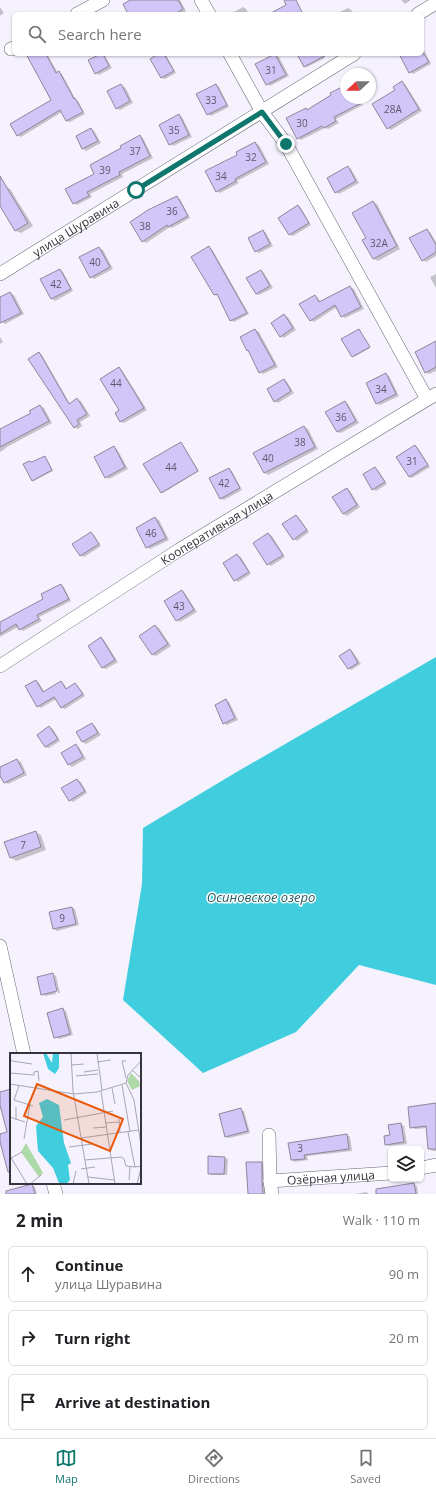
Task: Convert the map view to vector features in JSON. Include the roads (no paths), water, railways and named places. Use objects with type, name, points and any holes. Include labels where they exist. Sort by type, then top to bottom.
[{"type":"street","points":[[81,12],[103,0]]},
{"type":"street","points":[[201,0],[207,12]]},
{"type":"street","points":[[421,12],[436,3]]},
{"type":"street","points":[[231,56],[262,112],[286,144],[432,397]]},
{"type":"street","name":"улица Шуравина","points":[[0,274],[351,56]]},
{"type":"street","name":"Кооперативная улица","points":[[0,666],[179,550],[432,397]]},
{"type":"street","points":[[0,946],[24,1053]]},
{"type":"street","points":[[269,1135],[271,1188]]},
{"type":"street","points":[[424,1167],[436,1165]]},
{"type":"street","name":"Озёрная улица","points":[[271,1188],[388,1173]]},
{"type":"street","points":[[53,1184],[56,1194]]},
{"type":"water","name":"Осиновское озеро","points":[[436,657],[436,985],[359,965],[296,1032],[203,1073],[123,1000],[142,884],[143,828]]}]
